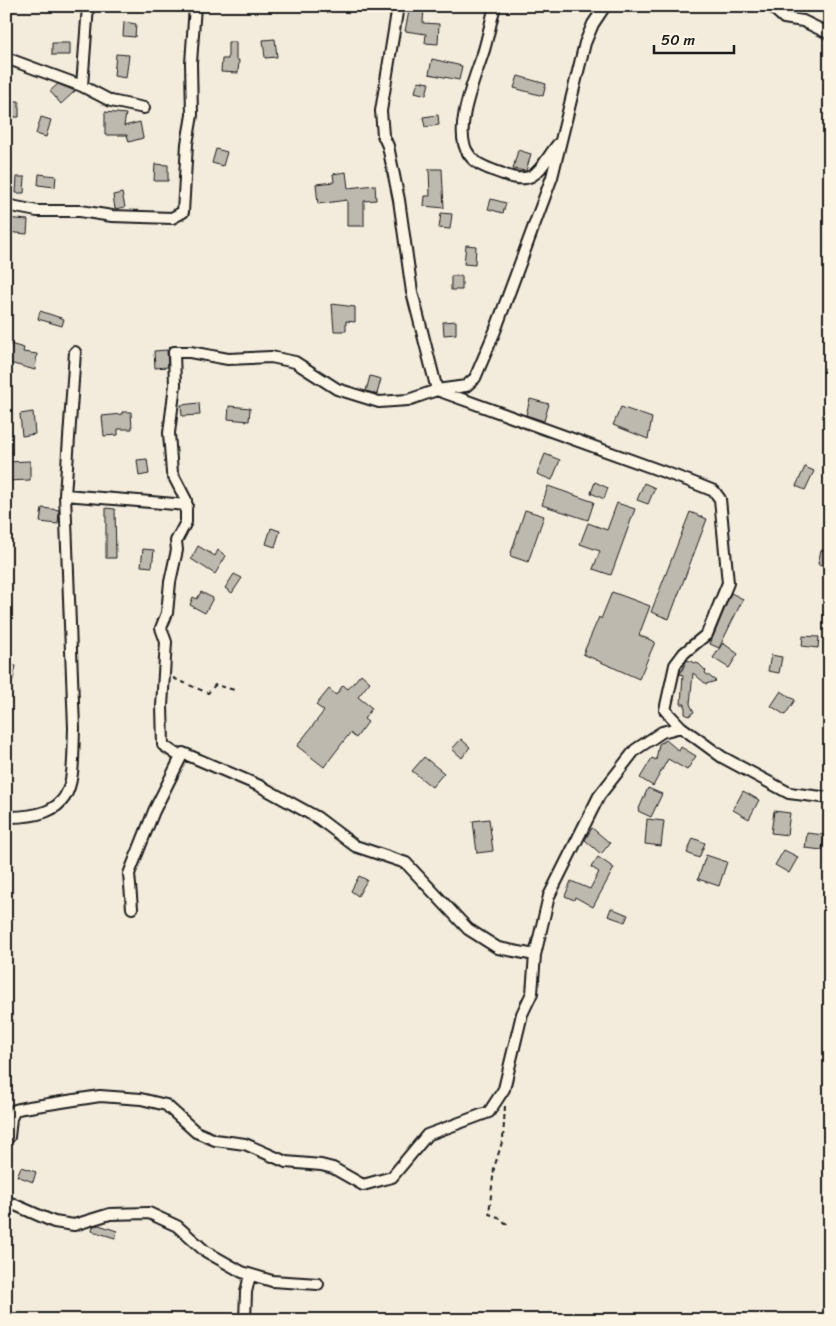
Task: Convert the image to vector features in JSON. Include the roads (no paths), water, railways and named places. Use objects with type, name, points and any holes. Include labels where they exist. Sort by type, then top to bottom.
[{"type":"street","points":[[82,86],[88,6]]},
{"type":"street","points":[[6,205],[37,211],[80,211],[112,216],[172,218],[183,212],[187,144],[192,115],[191,63],[195,6]]},
{"type":"street","points":[[398,6],[381,111],[383,135],[388,146],[399,200],[412,292],[437,390]]},
{"type":"street","points":[[495,6],[470,88],[463,126],[467,153],[478,164],[508,176],[518,179],[531,178],[542,169],[561,140]]},
{"type":"street","points":[[535,955],[498,948],[468,929],[406,863],[355,846],[318,818],[260,786],[182,753],[182,755],[163,745],[162,706],[166,642],[161,628],[167,608],[177,550],[176,541],[185,526],[187,505],[172,473],[169,433],[175,385],[174,352],[190,352],[228,359],[271,357],[295,362],[337,389],[379,402],[408,400],[437,390],[466,386],[475,378],[535,227],[552,177],[585,43],[593,24],[605,6]]},
{"type":"street","points":[[771,6],[784,18],[804,21],[830,34]]},
{"type":"street","points":[[6,58],[82,86],[111,101],[144,108]]},
{"type":"street","points":[[9,817],[32,817],[58,807],[68,794],[73,764],[74,728],[66,496],[75,352]]},
{"type":"street","points":[[437,390],[714,491],[720,500],[728,583],[707,634],[684,653],[675,665],[665,710],[681,727],[722,757],[789,793],[830,798]]},
{"type":"street","points":[[66,496],[187,505]]},
{"type":"street","points":[[6,1137],[9,1137],[11,1118],[15,1110],[100,1096],[141,1099],[166,1105],[196,1132],[214,1140],[245,1144],[286,1162],[321,1164],[333,1168],[364,1185],[392,1177],[427,1135],[489,1112],[504,1089],[522,1014],[532,993],[535,955],[549,896],[599,796],[635,750],[662,732],[681,727]]},
{"type":"street","points":[[132,908],[129,874],[154,811],[182,755]]},
{"type":"street","points":[[6,1200],[54,1222],[74,1225],[110,1214],[149,1213],[178,1226],[220,1262],[250,1275],[272,1281],[318,1284]]},
{"type":"street","points":[[245,1320],[246,1292],[250,1275]]}]
